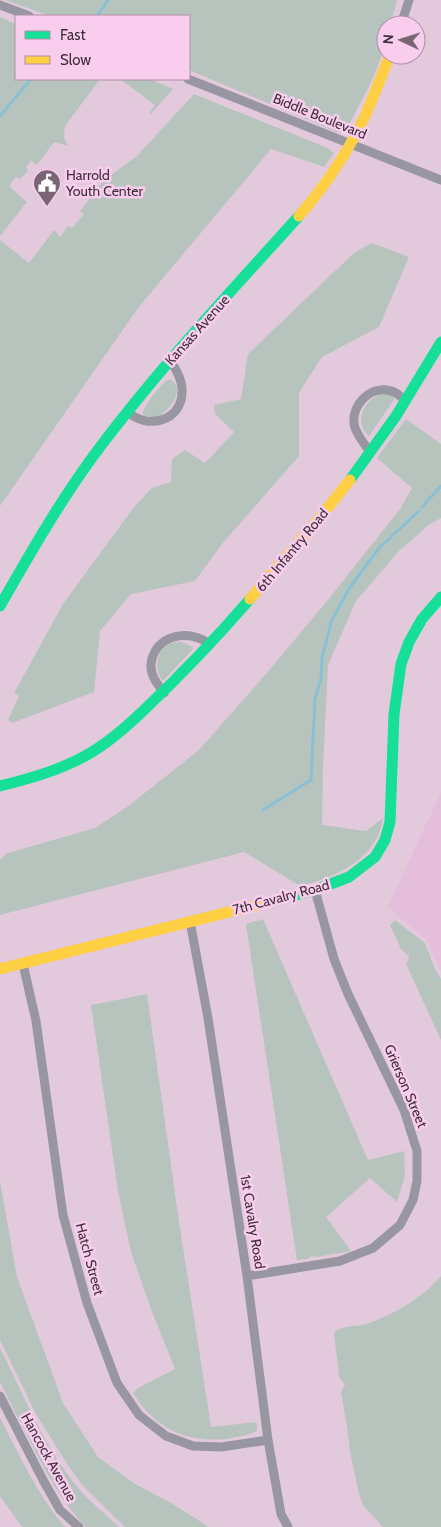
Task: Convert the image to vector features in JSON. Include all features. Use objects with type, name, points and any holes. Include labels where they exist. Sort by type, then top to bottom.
[{"type":"street","points":[[404,15],[409,0],[416,0]]},
{"type":"street","points":[[0,5],[26,15]]},
{"type":"street","name":"Kansas Avenue","points":[[0,606],[47,524],[102,444],[170,360],[325,184],[365,116],[386,65]]},
{"type":"street","name":"Biddle Boulevard","points":[[190,80],[441,180]]},
{"type":"street","name":"6th Infantry Road","points":[[0,786],[42,775],[70,764],[114,737],[164,692],[210,645],[289,557],[370,452],[423,375],[441,342]]},
{"type":"street","points":[[128,412],[135,418],[146,422],[155,422],[175,412],[182,392],[179,377],[170,360]]},
{"type":"street","points":[[370,452],[355,427],[354,416],[358,403],[368,394],[381,390],[395,392],[406,400]]},
{"type":"street","name":"7th Cavalry Road","points":[[0,969],[314,890],[349,877],[376,857],[385,840],[390,822],[394,714],[401,664],[408,642],[422,619],[441,598]]},
{"type":"street","points":[[164,692],[152,675],[151,665],[154,653],[160,644],[170,638],[183,634],[204,640],[210,645]]},
{"type":"street","name":"Grierson Street","points":[[247,1276],[340,1261],[372,1248],[400,1225],[413,1200],[417,1181],[417,1151],[404,1110],[348,994],[334,959],[314,890]]},
{"type":"street","name":"1st Cavalry Road","points":[[190,921],[208,1018],[247,1276],[268,1440],[281,1514],[288,1527]]},
{"type":"street","name":"Hatch Street","points":[[23,964],[36,1020],[63,1215],[87,1303],[117,1382],[139,1415],[166,1436],[193,1446],[221,1447],[268,1440]]},
{"type":"street","name":"Hancock Avenue","points":[[0,1396],[60,1510],[79,1527]]},
{"type":"shaded area","points":[[5,0],[397,0],[393,15],[376,15],[376,65],[379,65],[378,67],[346,131],[339,133],[190,70],[190,15],[47,15]]},
{"type":"shaded area","points":[[0,17],[15,24],[15,80],[99,80],[65,126],[64,138],[68,146],[54,142],[37,165],[31,161],[26,167],[28,171],[20,179],[16,177],[9,186],[27,202],[0,236]]},
{"type":"shaded area","points":[[121,80],[152,80],[173,89],[151,114],[150,112],[155,105]]},
{"type":"shaded area","points":[[194,94],[328,148],[334,153],[324,167],[271,149],[138,308],[0,506],[0,240],[29,263],[54,230],[60,237],[68,226],[72,228],[84,214],[80,211],[104,180],[136,157]]},
{"type":"shaded area","points":[[372,243],[409,257],[379,327],[322,357],[299,393],[299,456],[222,544],[195,581],[131,594],[100,631],[94,692],[12,723],[8,720],[19,696],[14,693],[63,604],[134,507],[152,488],[171,482],[172,459],[185,450],[205,463],[234,432],[215,414],[214,405],[241,399],[248,354],[355,252]]},
{"type":"shaded area","points":[[169,379],[177,388],[177,394],[171,405],[156,417],[145,416],[142,413],[147,404],[157,390]]},
{"type":"shaded area","points":[[381,394],[388,394],[395,398],[369,436],[362,425],[362,412],[369,402]]},
{"type":"shaded area","points":[[406,419],[441,444],[441,518],[430,524],[399,551],[356,601],[328,665],[322,825],[366,831],[383,818],[373,844],[364,855],[340,872],[300,886],[244,852],[0,915],[0,859],[8,853],[95,828],[127,807],[199,750],[327,601],[400,509],[412,488],[377,458]]},
{"type":"shaded area","points":[[182,642],[193,647],[192,650],[163,681],[157,666],[159,655],[170,644]]},
{"type":"shaded area","points":[[441,792],[441,971],[427,941],[388,907]]},
{"type":"shaded area","points":[[263,919],[368,1160],[404,1151],[405,1176],[397,1202],[370,1178],[326,1217],[351,1251],[297,1260],[246,924]]},
{"type":"shaded area","points":[[395,920],[425,943],[441,979],[441,1040],[406,964],[409,956],[401,949],[390,925]]},
{"type":"shaded area","points":[[147,994],[178,1215],[211,1427],[256,1422],[257,1430],[251,1434],[216,1440],[201,1439],[175,1432],[152,1416],[133,1393],[138,1388],[175,1369],[131,1252],[118,1191],[91,1005]]},
{"type":"shaded area","points":[[0,1181],[17,1277],[63,1403],[98,1457],[135,1484],[171,1503],[209,1527],[125,1527],[83,1486],[36,1414],[0,1340]]},
{"type":"shaded area","points":[[441,1276],[441,1527],[383,1527],[363,1505],[359,1494],[350,1452],[341,1392],[345,1385],[339,1377],[334,1333],[336,1330],[344,1327],[366,1324],[397,1310],[417,1298]]},
{"type":"shaded area","points":[[0,1348],[33,1416],[61,1465],[94,1505],[119,1527],[86,1527],[58,1491],[0,1382]]},
{"type":"shaded area","points":[[0,1417],[37,1488],[65,1527],[22,1527],[0,1496]]},
{"type":"waterway","points":[[98,15],[108,0]]},
{"type":"waterway","points":[[0,116],[30,80]]},
{"type":"waterway","points":[[422,507],[441,486]]},
{"type":"waterway","points":[[263,810],[311,780],[315,699],[321,678],[322,658],[331,622],[350,587],[379,548],[419,511]]},
{"type":"traffic: fast","points":[[0,606],[36,543],[103,443],[174,356],[299,216]]},
{"type":"traffic: fast","points":[[350,480],[396,416],[441,342]]},
{"type":"traffic: fast","points":[[269,902],[315,890],[349,877],[375,857],[385,840],[390,822],[394,714],[401,664],[409,642],[422,619],[441,597]]},
{"type":"traffic: fast","points":[[0,786],[59,768],[92,752],[120,732],[172,682],[250,599]]},
{"type":"traffic: slow","points":[[299,216],[344,156],[365,116],[386,65]]},
{"type":"traffic: slow","points":[[250,599],[350,480]]},
{"type":"traffic: slow","points":[[0,969],[269,902]]},
{"type":"place","name":"Harrold Youth Center","points":[[47,207]]}]
